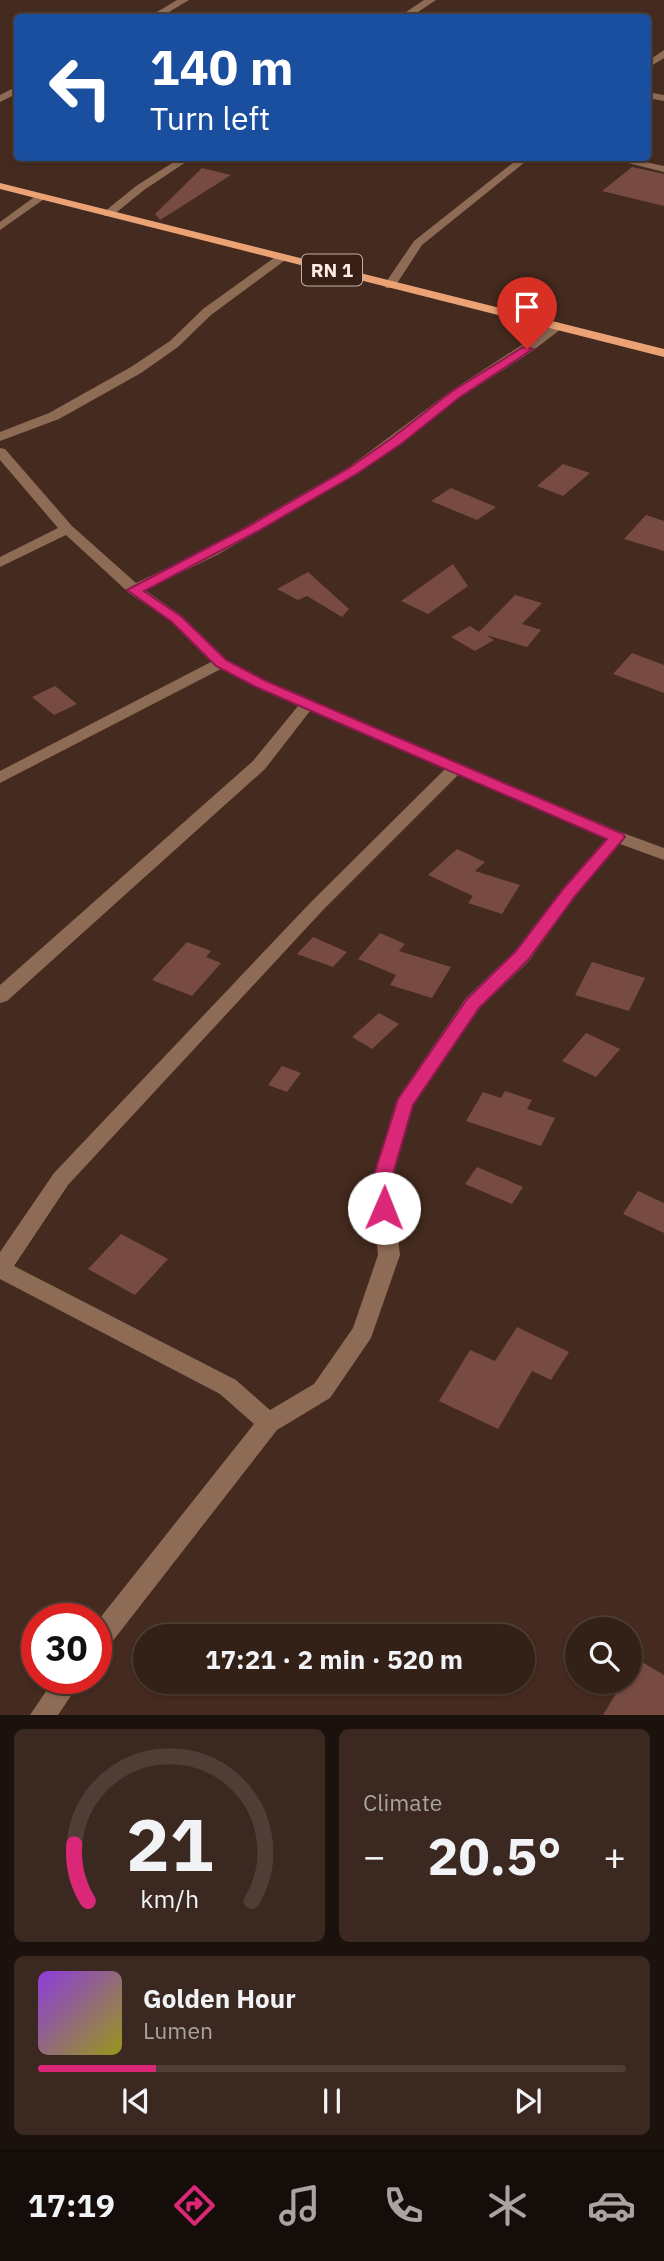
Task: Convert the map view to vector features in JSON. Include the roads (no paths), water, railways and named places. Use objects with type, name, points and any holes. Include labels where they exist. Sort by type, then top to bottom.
[{"type":"main road","name":"RN 1","points":[[0,186],[664,353]]},
{"type":"street","points":[[158,14],[184,0]]},
{"type":"street","points":[[408,14],[431,0]]},
{"type":"street","points":[[108,214],[140,188],[182,161]]},
{"type":"street","points":[[390,285],[418,243],[521,161]]},
{"type":"street","points":[[627,161],[664,169]]},
{"type":"street","points":[[0,227],[41,197]]},
{"type":"street","points":[[0,437],[54,416],[136,370],[174,344],[207,312],[282,258]]},
{"type":"street","points":[[134,590],[224,545],[354,470],[397,441],[456,394],[527,349],[557,326]]},
{"type":"street","points":[[0,452],[67,529],[134,590],[177,620],[221,663],[456,768],[617,837],[664,854]]},
{"type":"street","points":[[0,563],[67,529]]},
{"type":"street","points":[[0,778],[221,663]]},
{"type":"street","points":[[0,996],[259,765],[309,703]]},
{"type":"street","points":[[269,1423],[228,1387],[0,1269],[61,1179],[280,945],[456,768]]},
{"type":"street","points":[[112,1623],[269,1423],[322,1391],[363,1332],[389,1255],[381,1184],[404,1104],[473,1003],[522,956],[569,892],[617,837]]},
{"type":"street","points":[[43,1715],[58,1694]]}]
